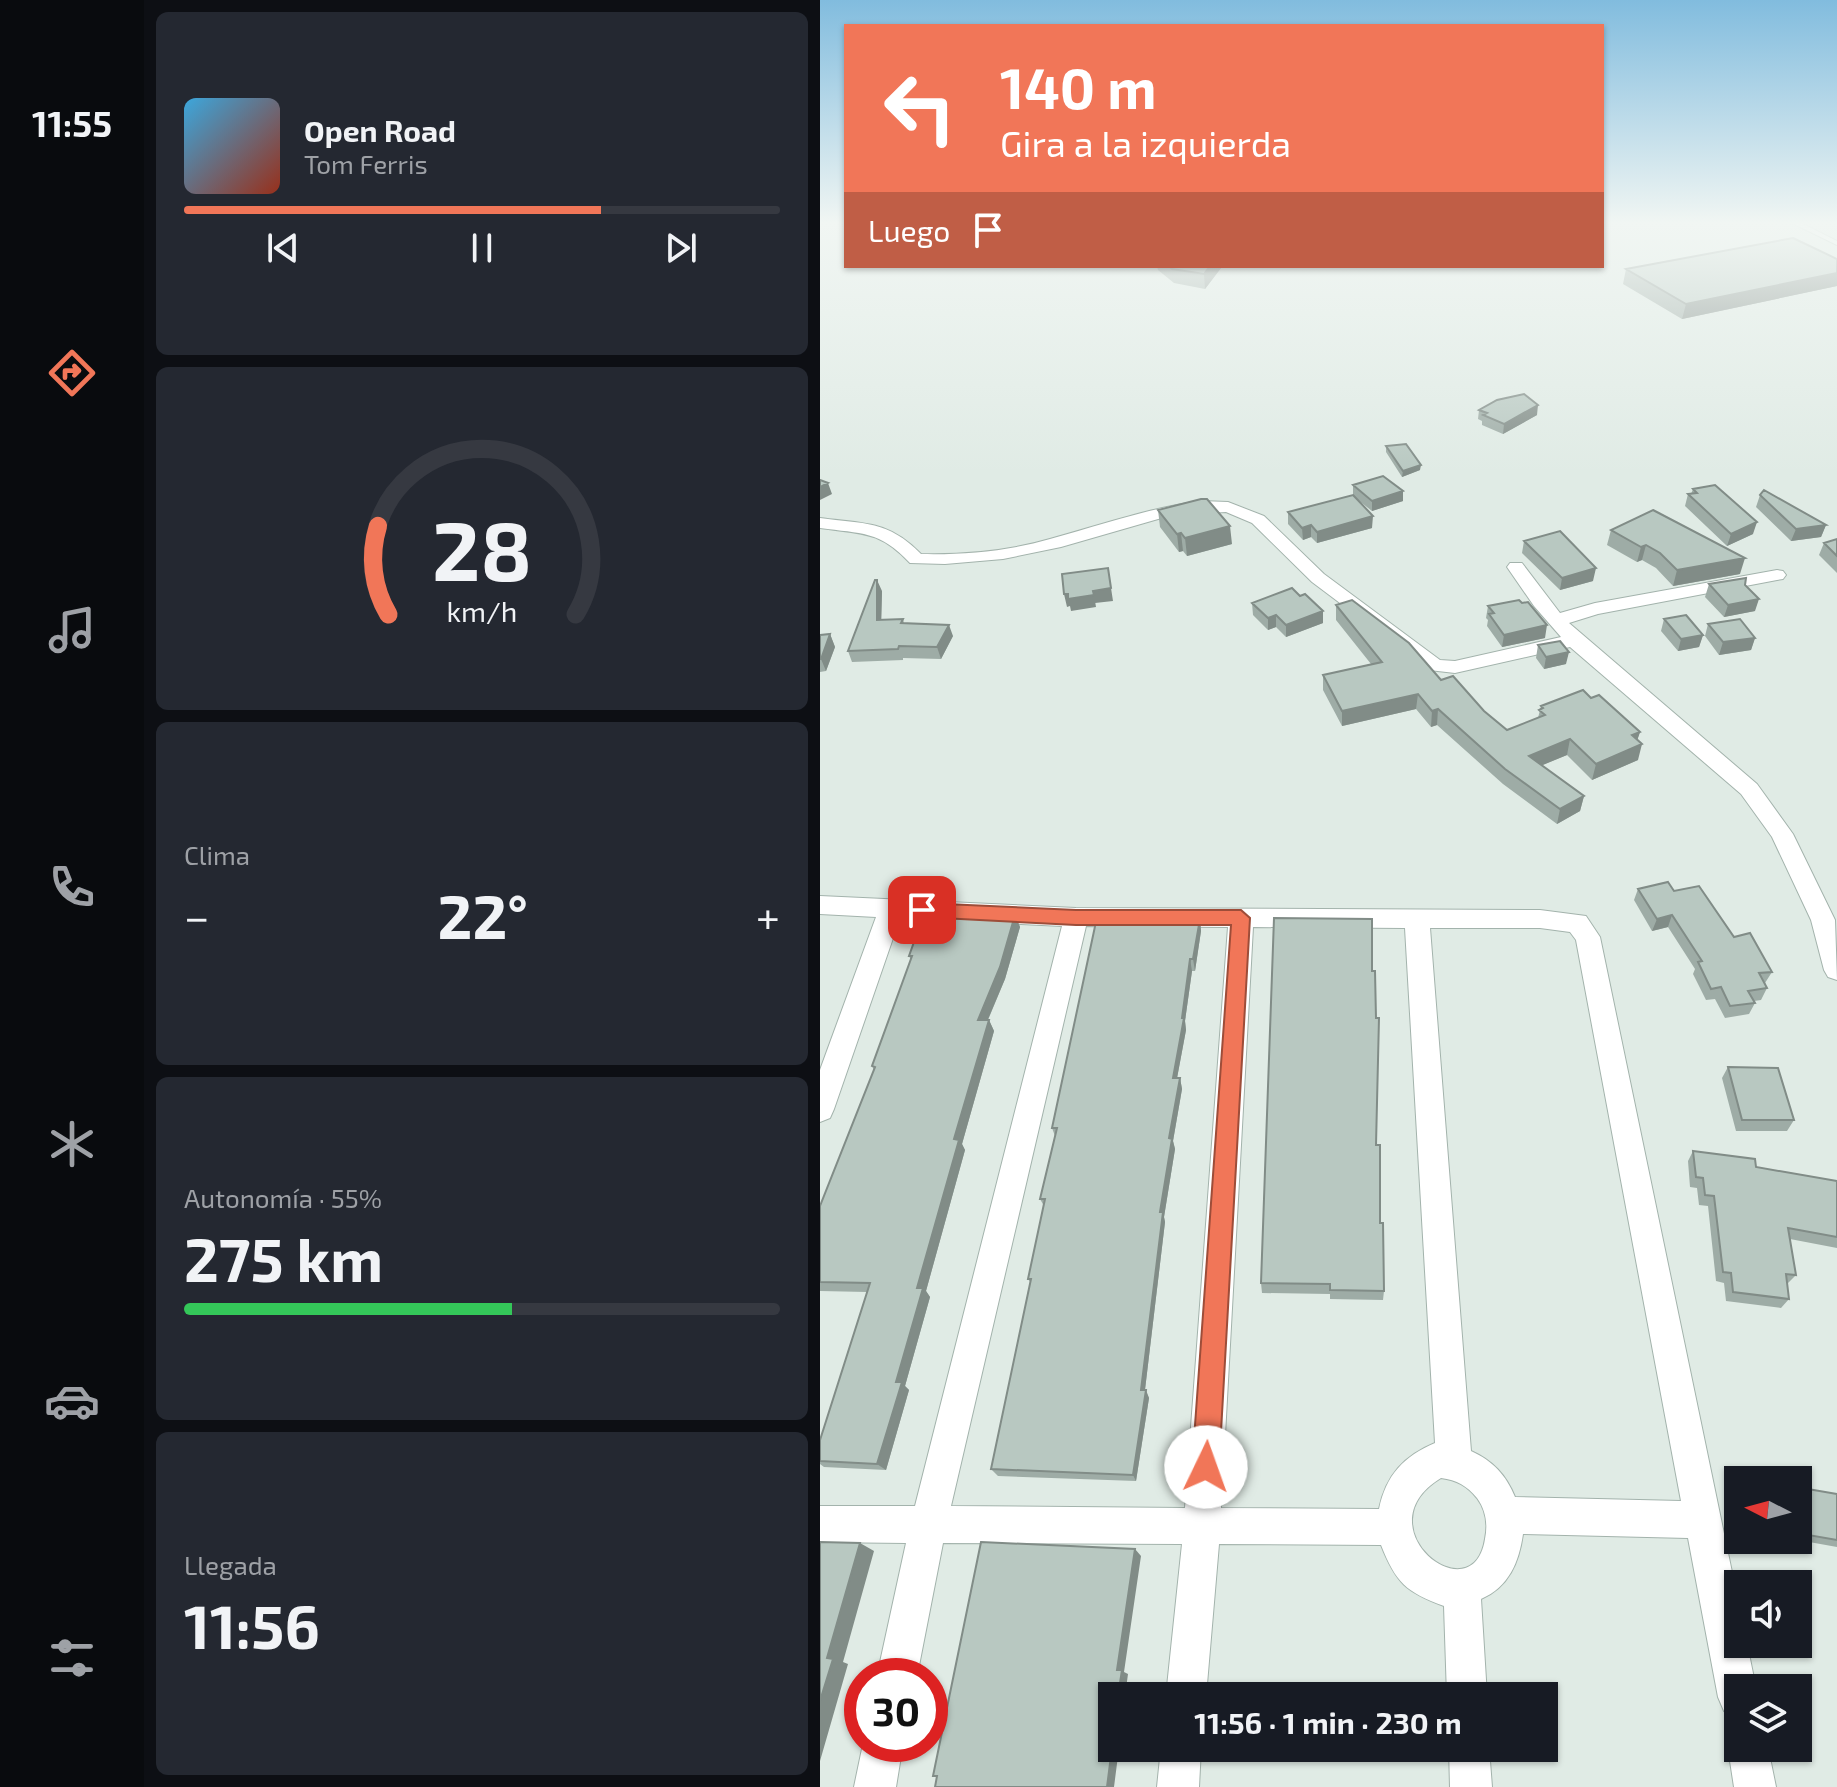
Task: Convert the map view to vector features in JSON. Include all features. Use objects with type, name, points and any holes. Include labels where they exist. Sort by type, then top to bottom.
[{"type":"street","points":[[820,523],[884,532],[898,540],[916,559],[940,560],[1032,549],[1143,515],[1176,509],[1228,508],[1253,516],[1303,565],[1420,657],[1436,666],[1455,667],[1574,640]]},
{"type":"street","points":[[1516,567],[1555,621],[1574,640],[1749,789],[1782,834],[1823,920],[1837,970]]},
{"type":"street","points":[[1555,621],[1595,609],[1777,575]]},
{"type":"street","points":[[820,905],[1076,917],[1417,918],[1561,920],[1577,923],[1588,937],[1734,1674]]},
{"type":"street","points":[[820,1109],[891,908]]},
{"type":"street","points":[[901,1658],[928,1525],[1076,917]]},
{"type":"street","points":[[1187,1682],[1202,1528],[1241,918]]},
{"type":"street","points":[[1417,918],[1454,1460]]},
{"type":"street","points":[[1438,1460],[1454,1460],[1486,1478],[1497,1495],[1504,1515],[1505,1535],[1501,1554],[1492,1570],[1478,1582],[1462,1588],[1443,1587],[1425,1579],[1410,1566],[1399,1548],[1394,1527],[1394,1508],[1409,1476],[1423,1465],[1438,1460]]},
{"type":"street","points":[[1504,1515],[1704,1520]]},
{"type":"street","points":[[820,1524],[1394,1527]]},
{"type":"street","points":[[1462,1588],[1466,1682]]},
{"type":"street","points":[[875,1787],[880,1762]]},
{"type":"street","points":[[1178,1787],[1180,1762]]},
{"type":"street","points":[[1470,1762],[1471,1787]]},
{"type":"street","points":[[1751,1762],[1755,1787]]},
{"type":"building","points":[[1524,394],[1538,405],[1504,424],[1483,415],[1487,413],[1479,410],[1497,400]]},
{"type":"building","points":[[1406,444],[1421,465],[1403,471],[1386,446]]},
{"type":"building","points":[[1383,476],[1403,491],[1372,501],[1353,485]]},
{"type":"building","points":[[1715,485],[1757,522],[1731,534],[1688,494],[1697,493],[1693,489]]},
{"type":"building","points":[[1764,490],[1826,525],[1796,529],[1760,495]]},
{"type":"building","points":[[1353,495],[1373,516],[1317,532],[1311,525],[1302,528],[1288,512]]},
{"type":"building","points":[[1207,499],[1230,526],[1185,538],[1181,533],[1177,534],[1158,510]]},
{"type":"building","points":[[1653,510],[1745,558],[1677,570],[1660,553],[1646,545],[1641,547],[1611,530]]},
{"type":"building","points":[[1560,531],[1596,568],[1562,578],[1524,541]]},
{"type":"building","points":[[1837,539],[1837,556],[1824,543]]},
{"type":"building","points":[[1108,568],[1111,588],[1093,591],[1094,595],[1068,599],[1068,594],[1064,594],[1062,574]]},
{"type":"building","points":[[1746,578],[1745,585],[1759,599],[1728,605],[1709,584]]},
{"type":"building","points":[[875,580],[877,620],[903,619],[901,623],[949,625],[937,647],[899,646],[898,649],[848,651]]},
{"type":"building","points":[[1292,588],[1300,596],[1305,594],[1323,611],[1286,625],[1276,615],[1268,618],[1252,603]]},
{"type":"building","points":[[1352,600],[1409,643],[1441,680],[1453,676],[1484,711],[1507,730],[1545,715],[1539,710],[1543,708],[1541,706],[1583,690],[1591,698],[1599,695],[1640,732],[1632,735],[1642,744],[1596,764],[1570,739],[1529,756],[1584,796],[1560,809],[1505,769],[1438,709],[1432,711],[1418,694],[1342,711],[1323,675],[1382,662],[1336,605]]},
{"type":"building","points":[[1519,600],[1528,602],[1547,625],[1504,635],[1489,614],[1494,613],[1488,606]]},
{"type":"building","points":[[1686,615],[1703,635],[1681,639],[1664,619]]},
{"type":"building","points":[[1740,619],[1755,638],[1723,642],[1708,624]]},
{"type":"building","points":[[830,634],[821,659],[820,659],[820,635]]},
{"type":"building","points":[[1560,641],[1569,652],[1546,657],[1538,645]]},
{"type":"building","points":[[1668,882],[1674,891],[1699,886],[1734,937],[1750,933],[1772,972],[1759,973],[1767,988],[1748,991],[1755,1003],[1730,1006],[1721,987],[1711,989],[1698,962],[1702,961],[1672,915],[1657,919],[1638,889]]},
{"type":"building","points":[[924,914],[1015,915],[1000,967],[978,1020],[989,1020],[954,1139],[959,1140],[917,1288],[923,1288],[896,1382],[902,1382],[877,1464],[820,1461],[820,1440],[870,1283],[820,1282],[820,1206],[875,1067],[872,1066]]},
{"type":"building","points":[[1097,917],[1200,919],[1193,959],[1190,959],[1184,1018],[1173,1078],[1180,1078],[1160,1212],[1163,1212],[1141,1390],[1146,1390],[1133,1475],[991,1469],[1031,1279],[1028,1279],[1045,1199],[1040,1199],[1057,1128],[1052,1128]]},
{"type":"building","points":[[1274,918],[1372,919],[1372,971],[1375,971],[1376,1018],[1379,1018],[1376,1145],[1380,1145],[1384,1291],[1330,1290],[1330,1284],[1261,1283]]},
{"type":"building","points":[[1728,1067],[1778,1068],[1794,1120],[1742,1120]]},
{"type":"building","points":[[1693,1151],[1755,1159],[1756,1167],[1837,1181],[1837,1237],[1788,1228],[1796,1275],[1786,1274],[1789,1299],[1733,1292],[1731,1273],[1723,1272],[1714,1196],[1705,1195],[1703,1178],[1696,1177]]},
{"type":"building","points":[[1812,1490],[1837,1494],[1837,1540],[1812,1536]]},
{"type":"building","points":[[820,1542],[860,1543],[827,1658],[833,1659],[820,1701]]},
{"type":"building","points":[[981,1542],[1135,1549],[1117,1670],[1122,1670],[1120,1682],[1098,1682],[1098,1762],[1110,1762],[1107,1787],[935,1787],[936,1762],[948,1762],[948,1703]]},
{"type":"route","points":[[922,910],[1076,917],[1241,918],[1206,1467]]}]
